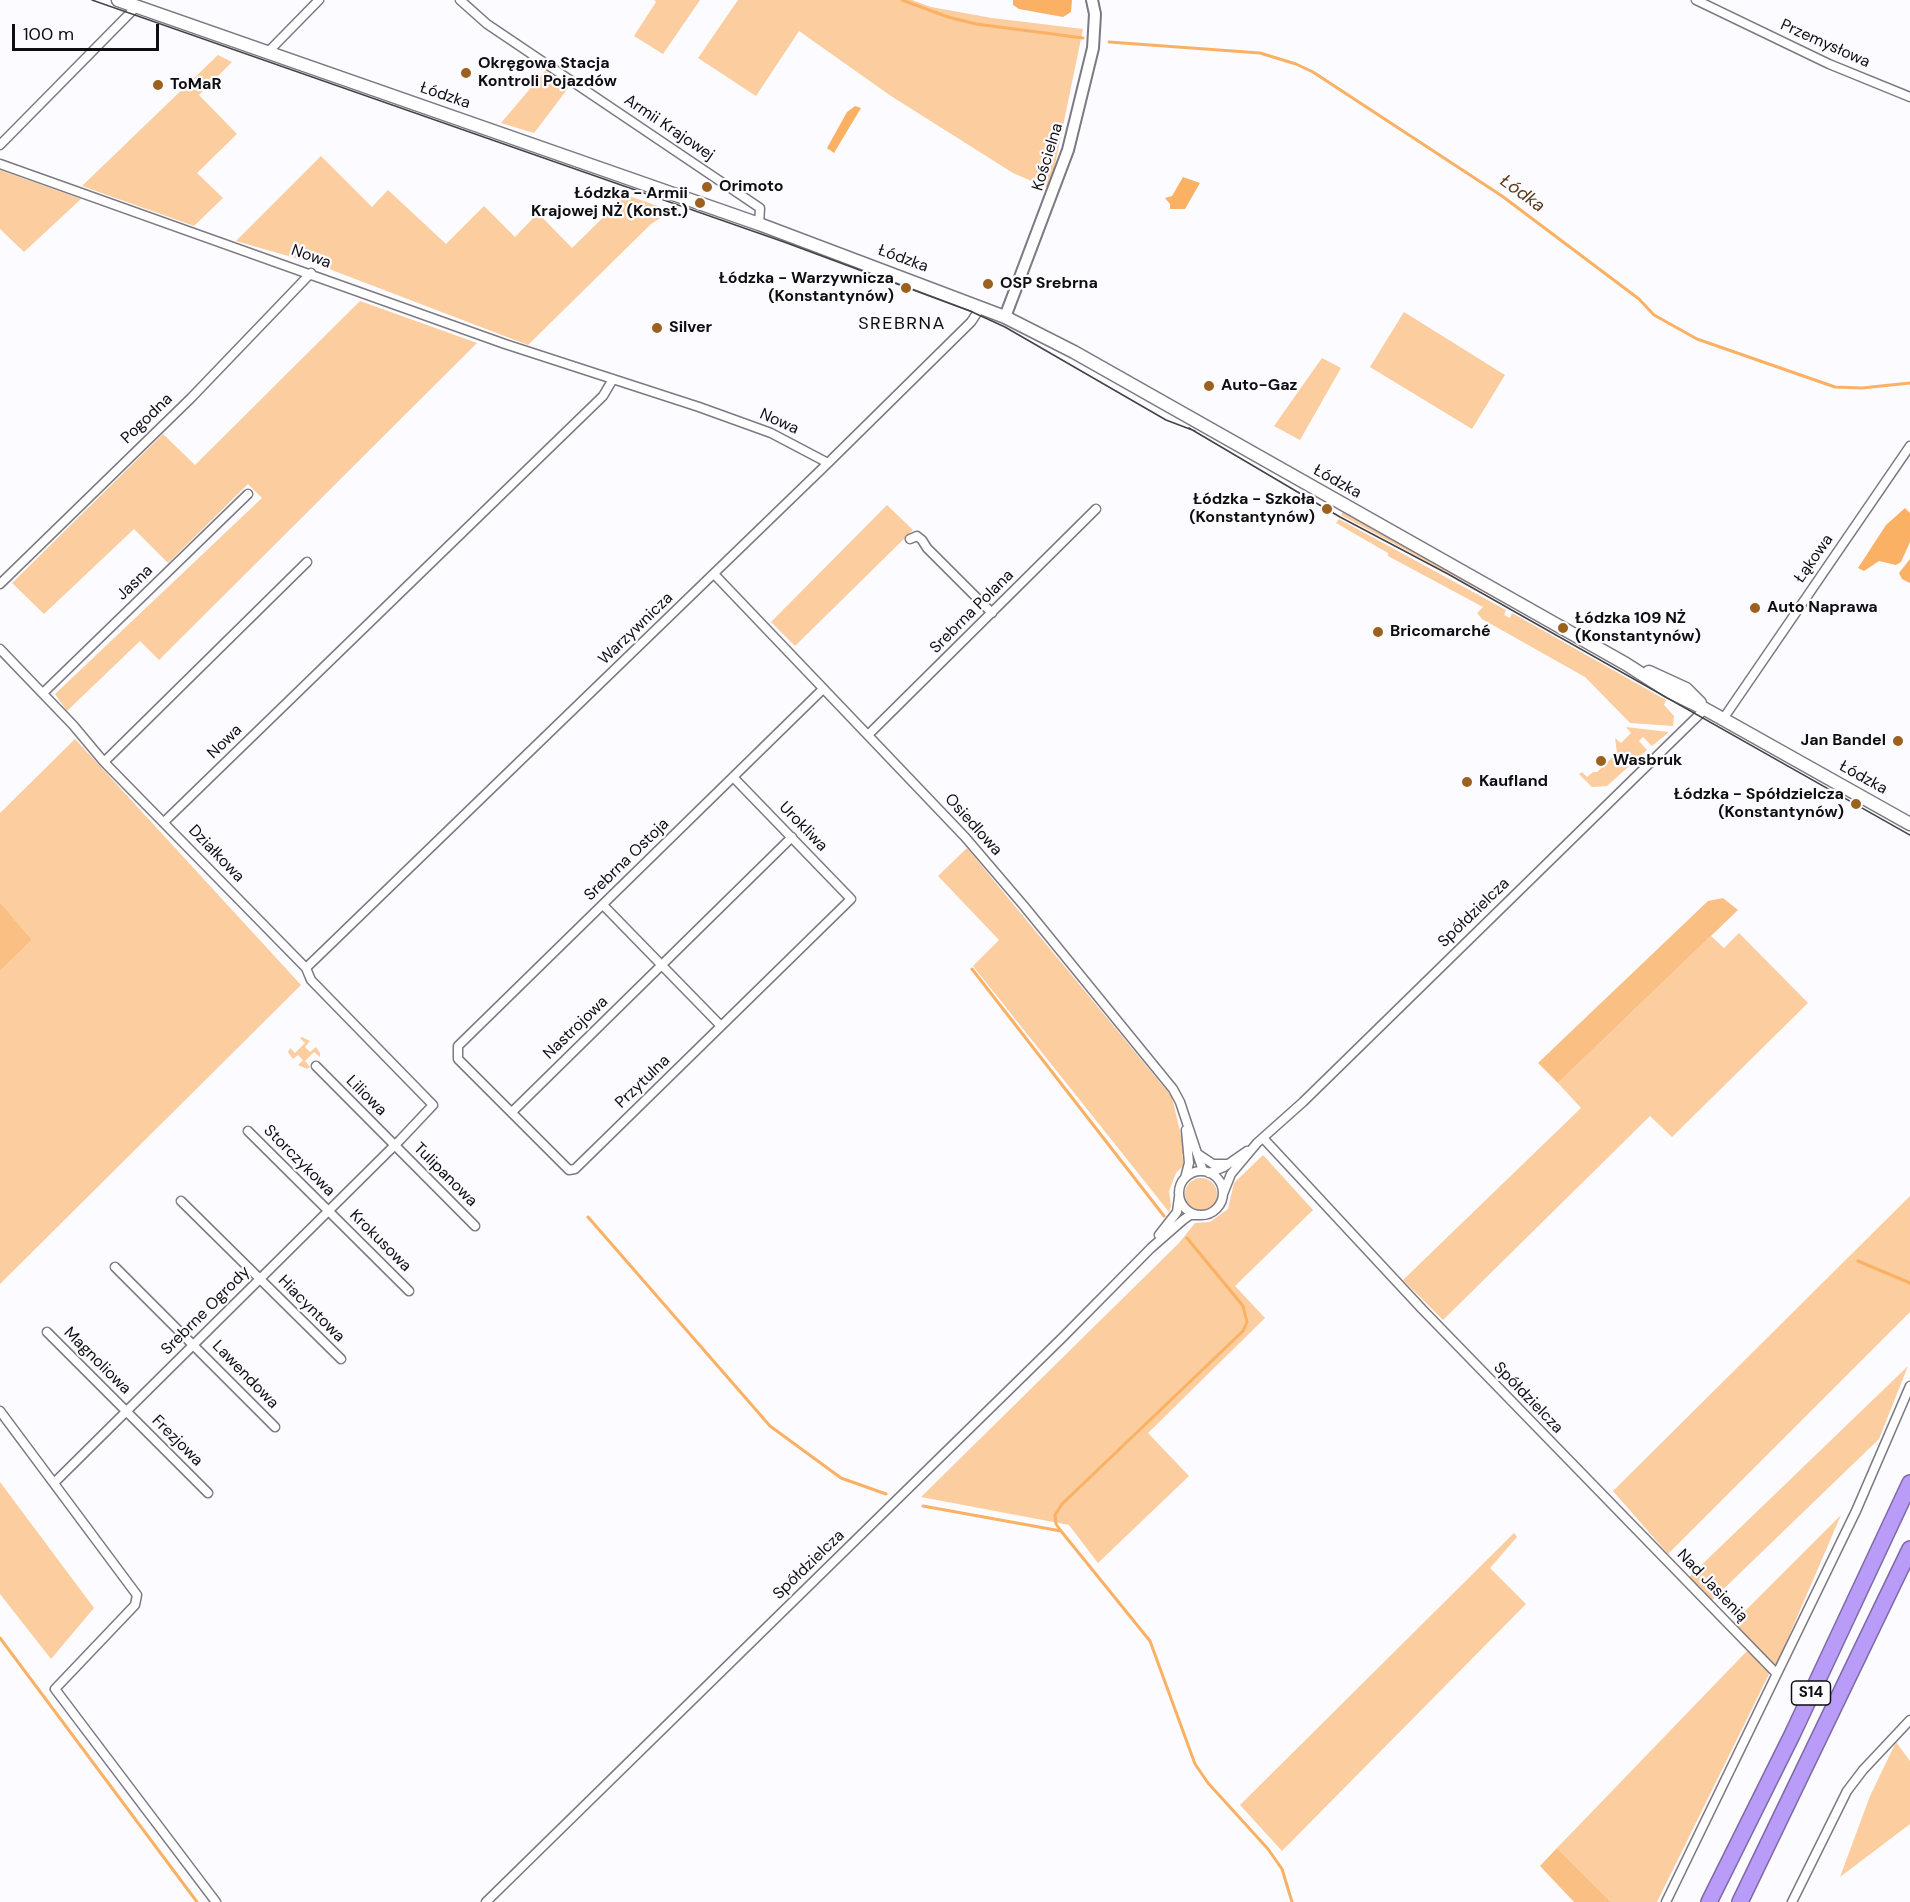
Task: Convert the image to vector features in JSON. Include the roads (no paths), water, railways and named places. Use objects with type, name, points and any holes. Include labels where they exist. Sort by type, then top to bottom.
[{"type":"highway","name":"S14","points":[[1709,1902],[1792,1735],[1910,1483]]},
{"type":"highway","name":"S14","points":[[1740,1902],[1910,1549]]},
{"type":"main road","name":"Łódzka","points":[[118,0],[759,224],[1005,317],[1074,352],[1626,664],[1678,685],[1705,709],[1910,824]]},
{"type":"street","points":[[268,52],[319,0]]},
{"type":"street","name":"Armii Krajowej","points":[[460,0],[488,24],[760,208],[759,224]]},
{"type":"street","name":"Kościelna","points":[[1005,317],[1068,150],[1093,48],[1095,14],[1092,0]]},
{"type":"street","name":"Przemysłowa","points":[[1696,0],[1829,64],[1910,97]]},
{"type":"street","points":[[0,145],[136,7]]},
{"type":"street","name":"Nowa","points":[[0,164],[505,344],[771,433],[828,464]]},
{"type":"street","name":"Pogodna","points":[[0,584],[191,398],[311,273]]},
{"type":"street","name":"Warzywnicza","points":[[306,968],[828,464],[971,322],[981,307]]},
{"type":"street","name":"Nowa","points":[[164,822],[603,396],[613,379]]},
{"type":"street","name":"Łąkowa","points":[[1723,718],[1910,446]]},
{"type":"street","name":"Jasna","points":[[43,693],[248,494]]},
{"type":"street","name":"Srebrna Polana","points":[[868,735],[1096,509]]},
{"type":"street","points":[[910,538],[917,536],[922,540],[927,549],[992,614]]},
{"type":"street","points":[[104,762],[307,562]]},
{"type":"street","name":"Osiedlowa","points":[[714,574],[868,735],[1001,879],[1168,1082],[1178,1097],[1206,1172]]},
{"type":"street","name":"Działkowa","points":[[0,649],[43,693],[104,762],[306,968]]},
{"type":"street","name":"Srebrna Ostoja","points":[[456,1054],[458,1046],[823,689]]},
{"type":"street","name":"Spółdzielcza","points":[[1626,1520],[1260,1141],[1312,1094],[1705,709]]},
{"type":"street","name":"Urokliwa","points":[[733,777],[851,898]]},
{"type":"street","name":"Nastrojowa","points":[[512,1112],[792,837]]},
{"type":"street","name":"Przytulna","points":[[456,1054],[569,1170],[573,1170],[851,898]]},
{"type":"street","points":[[603,905],[721,1026]]},
{"type":"street","name":"Srebrne Ogrody","points":[[54,1483],[329,1212],[433,1105],[311,980],[306,968]]},
{"type":"street","name":"Liliowa","points":[[316,1066],[395,1146]]},
{"type":"street","name":"Osiedlowa","points":[[1185,1117],[1189,1163],[1185,1178]]},
{"type":"street","name":"Storczykowa","points":[[248,1131],[329,1212]]},
{"type":"street","points":[[1151,1248],[1177,1212],[1179,1193],[1185,1178],[1195,1172],[1206,1172],[1228,1164],[1260,1141]]},
{"type":"street","points":[[1151,1248],[1183,1220],[1216,1210],[1231,1174],[1260,1141]]},
{"type":"street","name":"Tulipanowa","points":[[395,1146],[475,1226]]},
{"type":"street","points":[[1198,1154],[1213,1164],[1228,1164]]},
{"type":"street","points":[[1206,1172],[1219,1179],[1223,1194]]},
{"type":"street","points":[[1179,1193],[1183,1206],[1199,1215]]},
{"type":"street","name":"Hiacyntowa","points":[[182,1201],[341,1359]]},
{"type":"street","name":"Krokusowa","points":[[329,1212],[409,1291]]},
{"type":"street","name":"Spółdzielcza","points":[[486,1902],[1151,1248]]},
{"type":"street","name":"Lawendowa","points":[[115,1267],[195,1344],[275,1427]]},
{"type":"street","name":"Magnoliowa","points":[[47,1332],[126,1412]]},
{"type":"street","points":[[1666,1902],[1856,1511],[1910,1386]]},
{"type":"street","points":[[0,1411],[137,1599],[55,1689],[216,1902]]},
{"type":"street","name":"Frezjowa","points":[[126,1412],[208,1493]]},
{"type":"street","name":"Nad Jasienią","points":[[1626,1520],[1776,1673]]},
{"type":"street","points":[[1792,1902],[1836,1812],[1863,1770],[1910,1720]]},
{"type":"waterway","name":"Łódka","points":[[902,0],[948,17],[976,24],[1083,38]]},
{"type":"waterway","name":"Łódka","points":[[1109,42],[1260,53],[1296,64],[1313,72],[1502,196],[1639,299],[1654,315],[1697,339],[1835,387],[1862,388],[1910,383]]},
{"type":"waterway","points":[[972,969],[1164,1216]]},
{"type":"waterway","points":[[588,1217],[770,1426],[841,1478],[886,1494]]},
{"type":"waterway","points":[[1061,1531],[1056,1524],[1055,1515],[1062,1504],[1243,1331],[1247,1322],[1243,1306],[1187,1238]]},
{"type":"waterway","points":[[1858,1261],[1910,1283]]},
{"type":"waterway","points":[[923,1506],[1061,1531],[1150,1641],[1195,1764],[1208,1783],[1268,1849],[1282,1869],[1292,1902]]},
{"type":"waterway","points":[[0,1638],[197,1902]]},
{"type":"tram line","points":[[92,0],[784,242],[970,311],[1005,327],[1166,420],[1195,431]]},
{"type":"tram line","points":[[1189,428],[1340,517],[1448,574],[1910,835]]},
{"type":"place","name":"Okręgowa Stacja Kontroli Pojazdów","points":[[466,73]]},
{"type":"place","name":"ToMaR","points":[[158,85]]},
{"type":"place","name":"Orimoto","points":[[707,187]]},
{"type":"place","name":"Łódzka - Armii Krajowej NŻ (Konst.)","points":[[700,203]]},
{"type":"place","name":"OSP Srebrna","points":[[988,284]]},
{"type":"place","name":"Łódzka - Warzywnicza (Konstantynów)","points":[[906,288]]},
{"type":"place","name":"Silver","points":[[657,328]]},
{"type":"place","name":"Auto-Gaz","points":[[1209,386]]},
{"type":"place","name":"Łódzka - Szkoła (Konstantynów)","points":[[1327,509]]},
{"type":"place","name":"Auto Naprawa","points":[[1755,608]]},
{"type":"place","name":"Łódzka 109 NŻ (Konstantynów)","points":[[1563,628]]},
{"type":"place","name":"Bricomarché","points":[[1378,632]]},
{"type":"place","name":"Jan Bandel","points":[[1898,741]]},
{"type":"place","name":"Wasbruk","points":[[1601,761]]},
{"type":"place","name":"Kaufland","points":[[1467,782]]},
{"type":"place","name":"Łódzka - Spółdzielcza (Konstantynów)","points":[[1856,804]]},
{"type":"district","name":"SREBRNA","points":[[902,324]]}]
